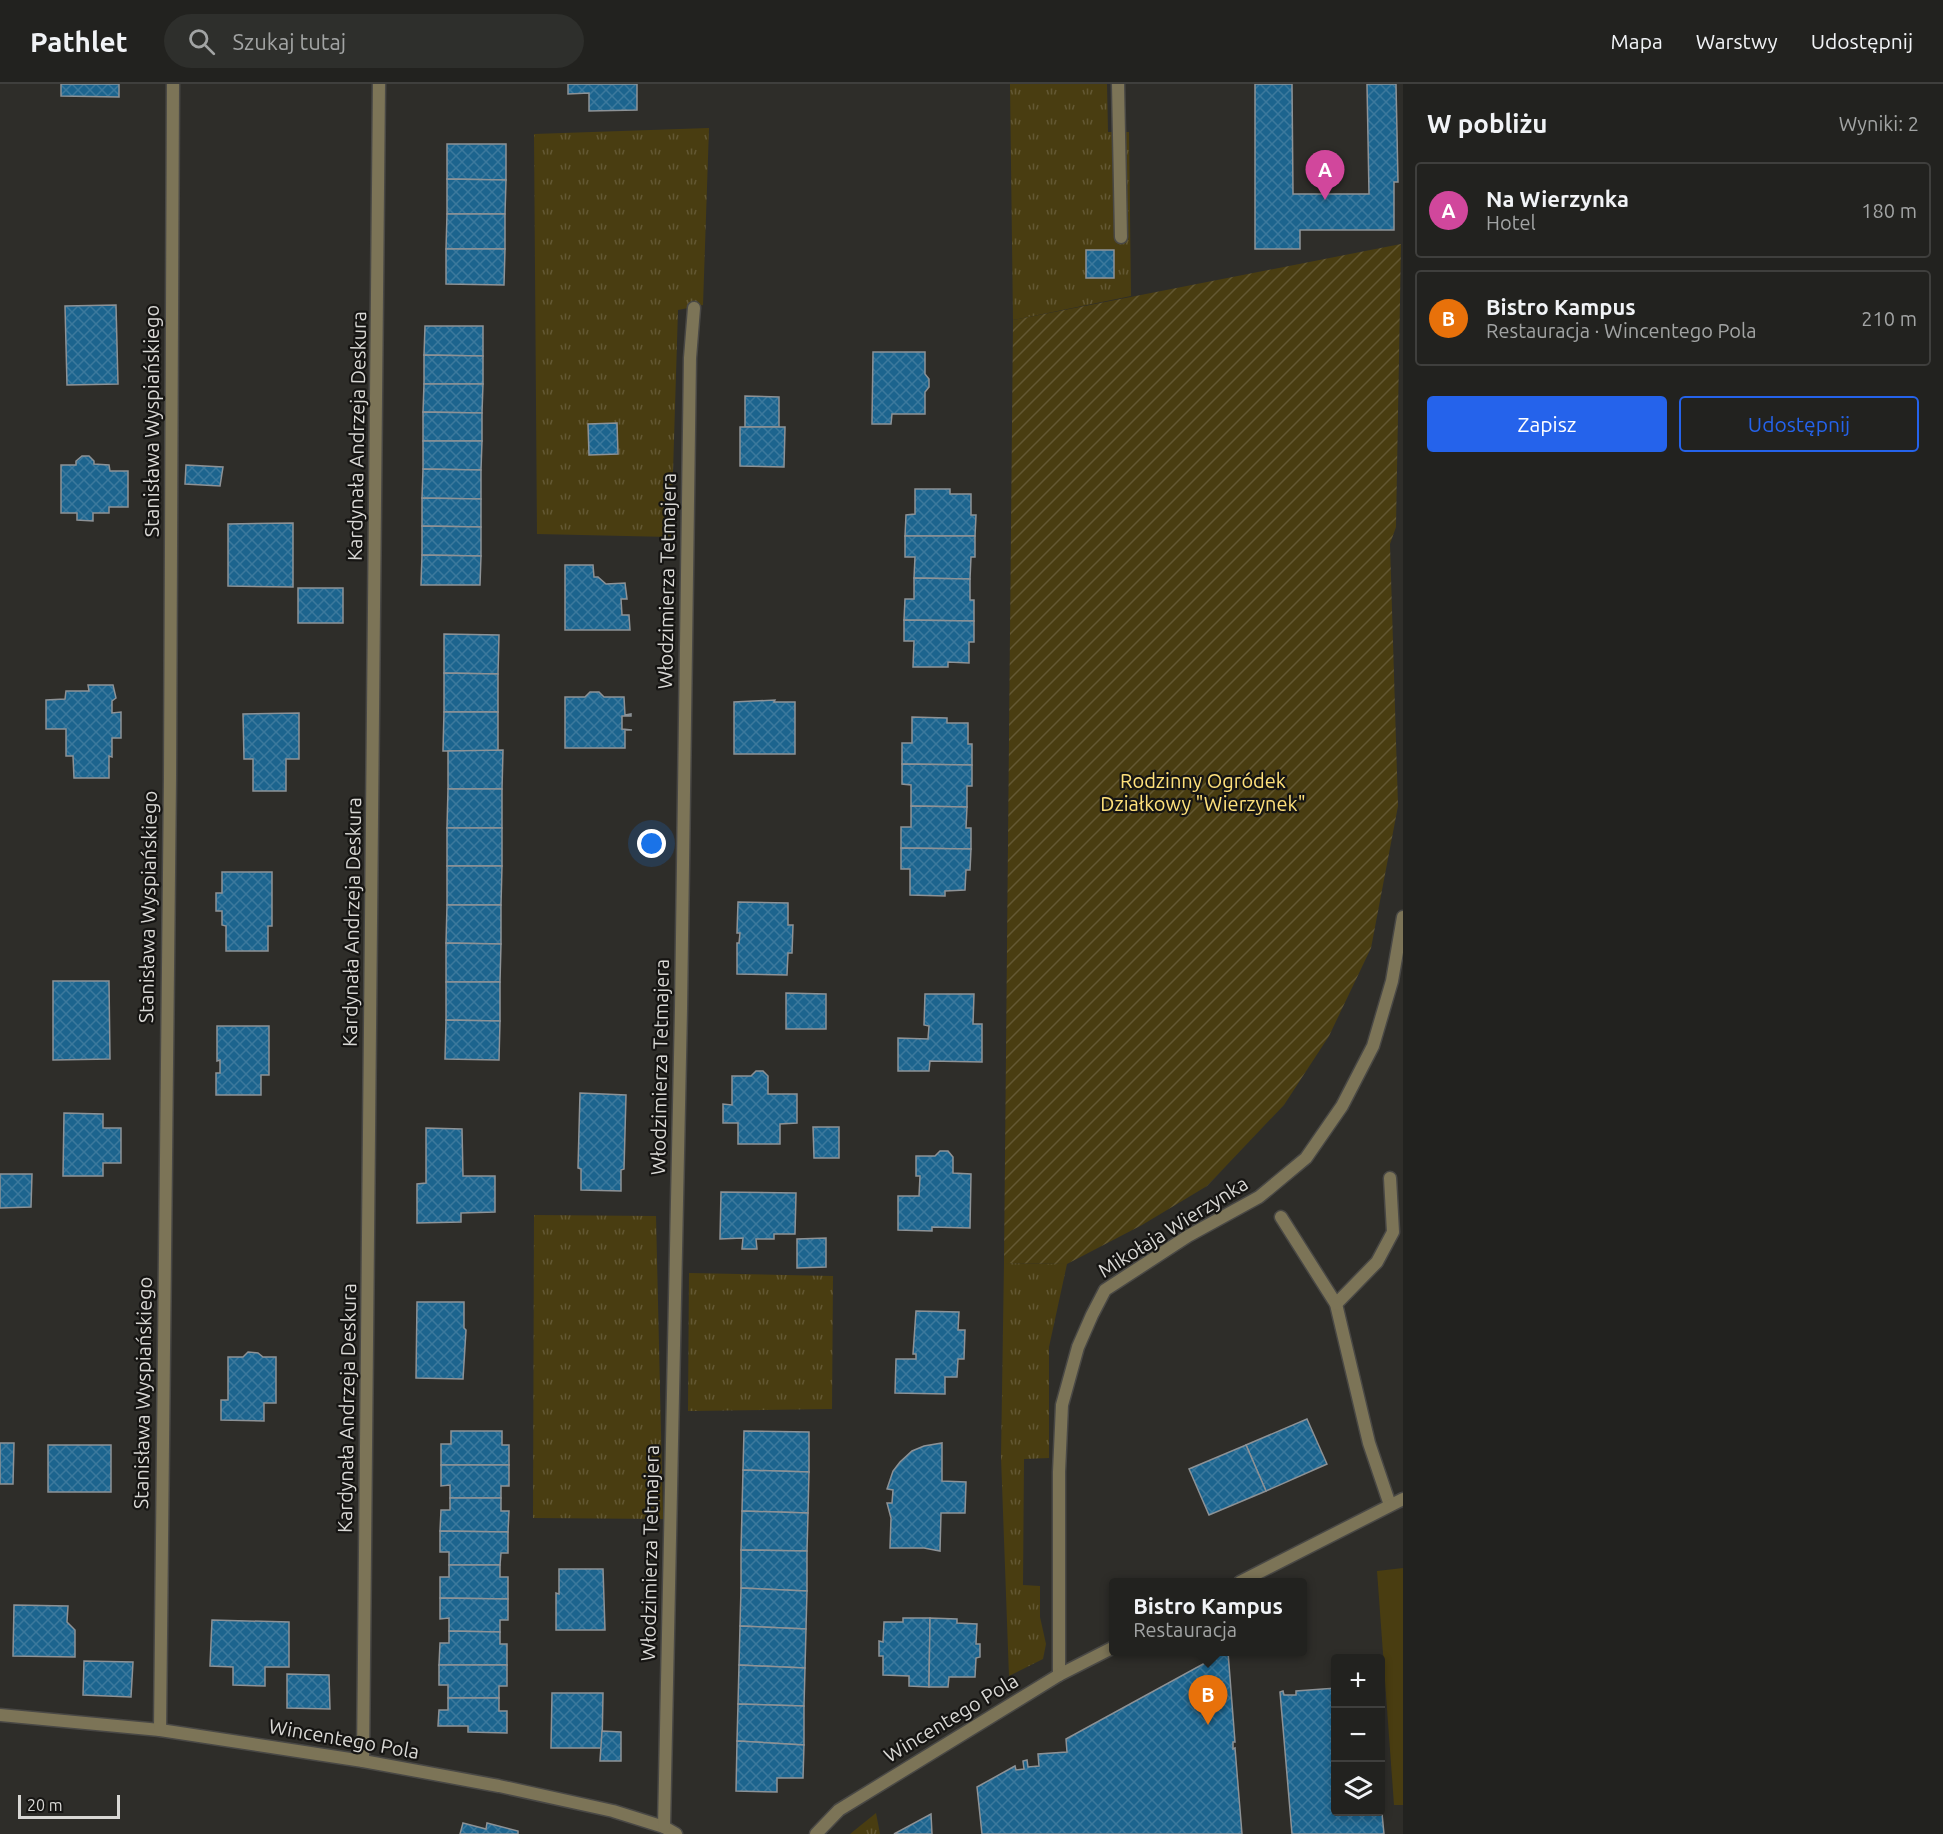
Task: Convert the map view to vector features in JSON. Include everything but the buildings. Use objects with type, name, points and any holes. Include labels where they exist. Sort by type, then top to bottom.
[{"type":"street","name":"Stanisława Wyspiańskiego","points":[[160,1730],[170,778],[172,84]]},
{"type":"street","name":"Kardynała Andrzeja Deskura","points":[[363,1761],[379,84]]},
{"type":"street","points":[[1118,84],[1121,237]]},
{"type":"street","name":"Włodzimierza Tetmajera","points":[[664,1827],[681,1009],[690,358],[694,308]]},
{"type":"street","name":"Mikołaja Wierzynka","points":[[1059,1676],[1059,1472],[1062,1405],[1078,1347],[1092,1315],[1105,1290],[1188,1236],[1259,1197],[1306,1158],[1342,1106],[1373,1046],[1392,981],[1403,917]]},
{"type":"street","points":[[1336,1304],[1377,1262],[1393,1232],[1390,1178]]},
{"type":"street","points":[[1281,1217],[1336,1304],[1369,1443],[1390,1505]]},
{"type":"street","points":[[1248,1578],[1403,1499]]},
{"type":"street","name":"Wincentego Pola","points":[[816,1834],[839,1810],[1059,1676],[1109,1649]]},
{"type":"street","name":"Wincentego Pola","points":[[0,1715],[160,1730],[363,1761],[538,1794],[613,1811],[664,1827],[676,1834]]},
{"type":"green space","points":[[1010,84],[1107,84],[1108,132],[1129,132],[1131,296],[1013,320]]},
{"type":"green space","points":[[709,128],[703,305],[678,310],[671,537],[537,534],[534,134]]},
{"type":"green space","name":"Rodzinny Ogródek Działkowy \"Wierzynek\"","points":[[1401,244],[1396,527],[1390,544],[1398,806],[1371,948],[1329,1036],[1284,1105],[1207,1186],[1142,1225],[1067,1264],[1004,1263],[1013,320]]},
{"type":"green space","points":[[534,1215],[656,1216],[663,1519],[533,1518]]},
{"type":"green space","points":[[1004,1263],[1067,1264],[1049,1347],[1049,1458],[1024,1459],[1023,1585],[1040,1586],[1040,1617],[1046,1644],[1043,1659],[1009,1676],[1001,1457]]},
{"type":"green space","points":[[689,1273],[833,1276],[832,1409],[688,1411]]},
{"type":"green space","points":[[1403,1568],[1403,1805],[1394,1805],[1385,1654],[1383,1654],[1377,1571]]},
{"type":"green space","points":[[876,1813],[880,1834],[850,1834]]},
{"type":"place","name":"Na Wierzynka","points":[[1325,200]]},
{"type":"place","name":"Bistro Kampus","points":[[1208,1725]]}]
